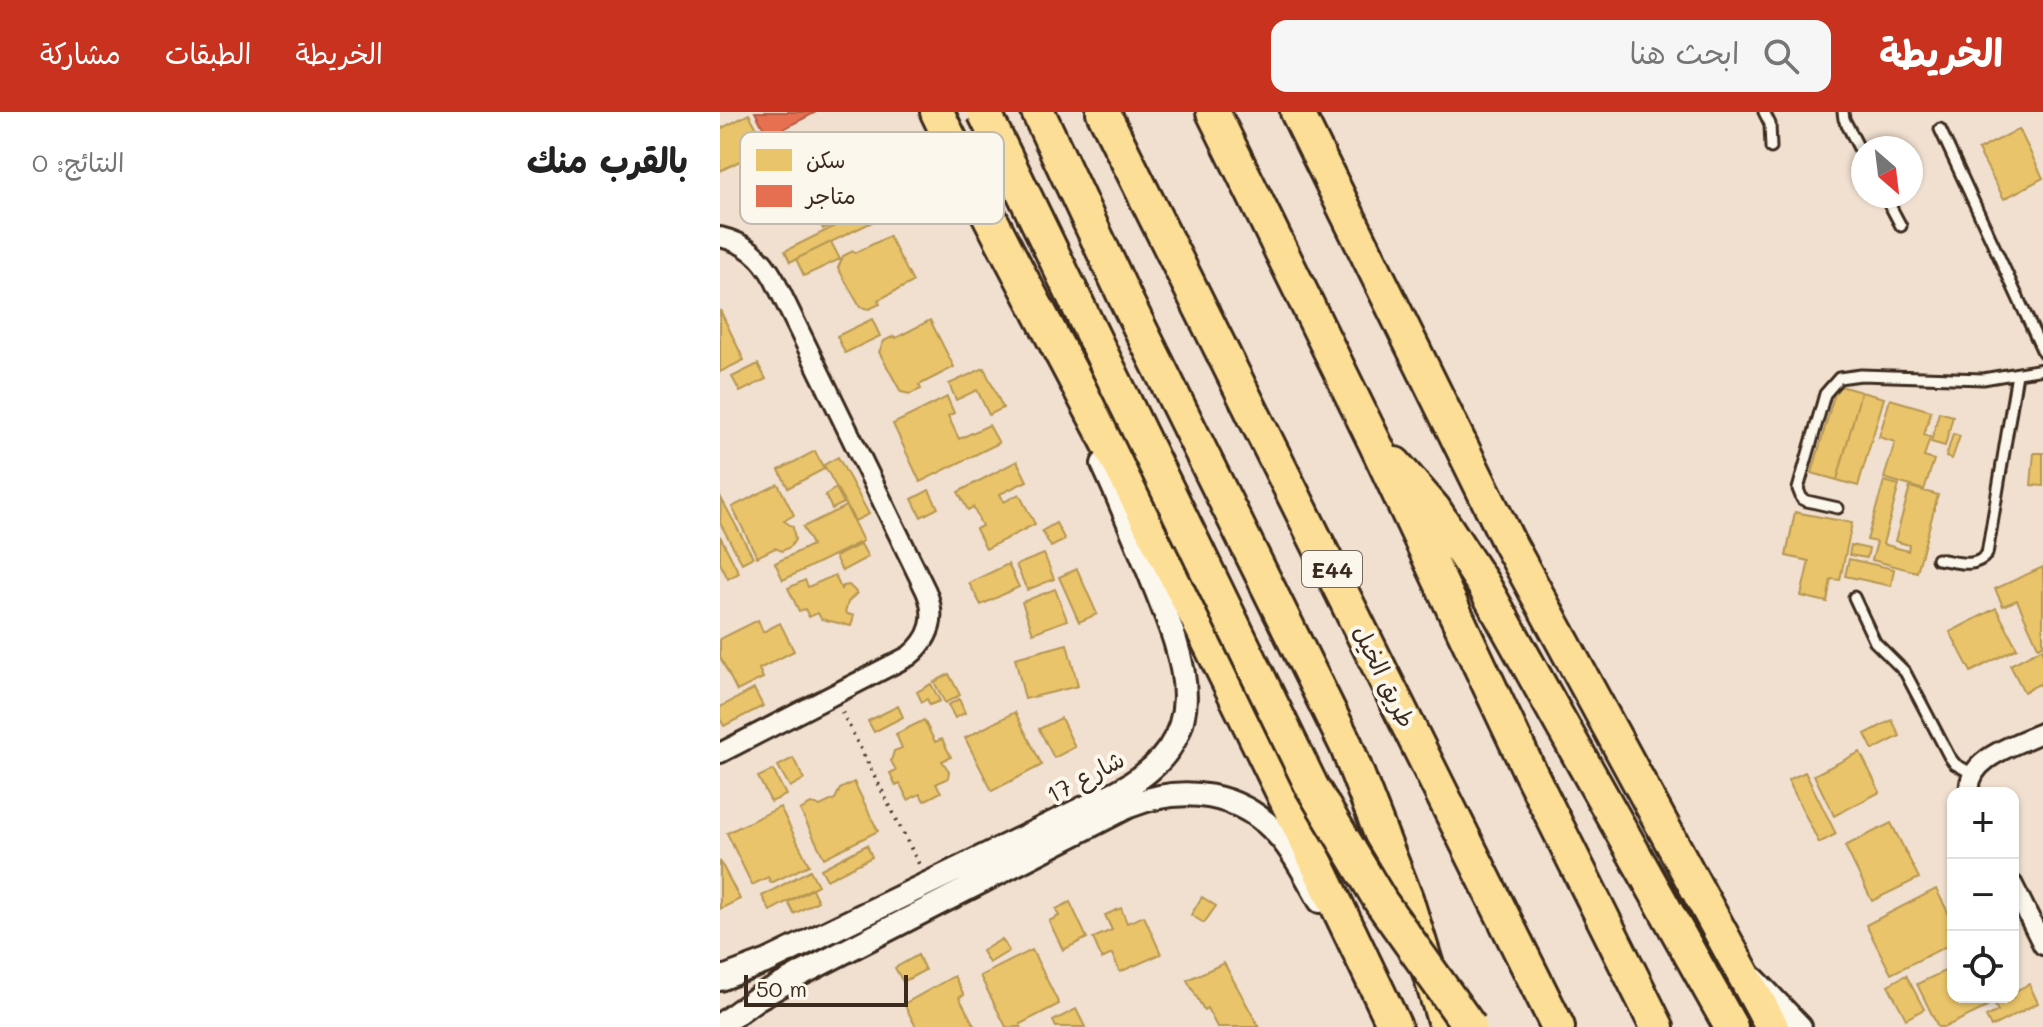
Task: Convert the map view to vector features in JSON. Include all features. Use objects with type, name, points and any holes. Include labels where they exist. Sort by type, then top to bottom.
[{"type":"highway","points":[[937,112],[947,132]]},
{"type":"highway","points":[[984,112],[994,132]]},
{"type":"highway","points":[[1038,112],[1127,302],[1346,745],[1406,898],[1446,1027]]},
{"type":"highway","name":"طريق الخيل","points":[[1103,112],[1558,1027]]},
{"type":"highway","points":[[1213,112],[1375,443],[1488,687],[1657,1027]]},
{"type":"highway","points":[[1297,112],[1508,541],[1772,1027]]},
{"type":"highway","points":[[1004,153],[1312,787],[1381,902],[1470,1027]]},
{"type":"highway","points":[[992,224],[1061,351],[1276,777],[1394,1027]]},
{"type":"highway","points":[[1375,443],[1434,509],[1483,584],[1731,1027]]},
{"type":"street","points":[[720,237],[752,250],[765,263],[774,279],[931,605],[932,619],[929,634],[921,647],[909,656],[720,753]]},
{"type":"street","name":"17 شارع","points":[[720,979],[768,961],[1133,783],[1164,755],[1182,718],[1186,685],[1179,653],[1133,533],[1073,400],[1061,351]]},
{"type":"street","points":[[1971,784],[1981,763],[2043,732]]},
{"type":"street","name":"17 شارع","points":[[720,1025],[756,999],[790,980],[1129,806],[1158,796],[1189,793],[1234,802],[1261,818],[1283,840],[1394,1027]]},
{"type":"street","points":[[2019,897],[2043,945]]},
{"type":"street","points":[[1738,965],[1771,994],[1800,1027]]},
{"type":"lane","points":[[1764,112],[1770,124],[1771,148]]},
{"type":"lane","points":[[1843,112],[1853,136]]},
{"type":"lane","points":[[1940,129],[2043,352]]},
{"type":"lane","points":[[1891,208],[1901,226]]},
{"type":"lane","points":[[1838,508],[1802,499],[1798,489],[1825,394],[1839,378],[1861,375],[1975,380],[2043,369]]},
{"type":"lane","points":[[1937,559],[1972,564],[1987,554],[2017,374]]},
{"type":"lane","points":[[1854,597],[1875,642],[1905,672],[1949,756],[1971,784]]},
{"type":"path","points":[[834,695],[929,883]]},
{"type":"building: سكن","points":[[749,114],[759,132],[740,132],[740,161],[720,171],[720,129]]},
{"type":"building: سكن","points":[[2019,129],[2043,178],[2004,199],[1978,150]]},
{"type":"building: سكن","points":[[839,224],[868,224],[790,262],[785,251]]},
{"type":"building: سكن","points":[[889,236],[913,282],[878,300],[880,304],[869,309],[860,307],[838,268],[843,256]]},
{"type":"building: سكن","points":[[831,242],[840,259],[804,276],[796,259]]},
{"type":"building: سكن","points":[[720,310],[744,360],[720,372]]},
{"type":"building: سكن","points":[[872,319],[880,336],[845,353],[837,336]]},
{"type":"building: سكن","points":[[930,320],[954,367],[919,385],[921,389],[910,394],[901,392],[879,352],[884,341]]},
{"type":"building: سكن","points":[[758,364],[766,379],[740,392],[732,377]]},
{"type":"building: سكن","points":[[984,368],[1003,408],[989,415],[977,390],[956,400],[949,384]]},
{"type":"building: سكن","points":[[1837,385],[1861,392],[1837,480],[1812,473]]},
{"type":"building: سكن","points":[[1861,392],[1884,398],[1858,486],[1837,480]]},
{"type":"building: سكن","points":[[947,397],[954,413],[948,416],[959,439],[989,425],[999,443],[920,482],[893,424]]},
{"type":"building: سكن","points":[[1890,399],[1931,411],[1924,435],[1930,437],[1924,457],[1934,460],[1924,490],[1884,478],[1895,442],[1879,437]]},
{"type":"building: سكن","points":[[1939,412],[1953,416],[1945,446],[1931,442]]},
{"type":"building: سكن","points":[[1953,434],[1960,436],[1952,459],[1946,457]]},
{"type":"building: سكن","points":[[815,451],[824,469],[788,488],[779,470]]},
{"type":"building: سكن","points":[[2034,453],[2043,453],[2043,486],[2031,485]]},
{"type":"building: سكن","points":[[838,457],[869,514],[855,521],[824,465]]},
{"type":"building: سكن","points":[[1017,461],[1027,481],[1000,494],[1004,502],[1019,494],[1035,524],[986,549],[976,529],[982,526],[973,507],[968,510],[958,492]]},
{"type":"building: سكن","points":[[1884,481],[1899,485],[1883,544],[1908,551],[1909,545],[1895,541],[1910,487],[1938,495],[1917,572],[1872,560],[1877,542],[1867,540]]},
{"type":"building: سكن","points":[[778,484],[794,515],[784,521],[793,527],[795,540],[782,551],[775,548],[757,557],[732,507]]},
{"type":"building: سكن","points":[[836,488],[844,503],[832,509],[825,495]]},
{"type":"building: سكن","points":[[929,490],[938,508],[921,517],[912,499]]},
{"type":"building: سكن","points":[[721,498],[753,557],[742,563],[720,523]]},
{"type":"building: سكن","points":[[846,506],[863,541],[783,580],[775,563],[812,545],[803,527]]},
{"type":"building: سكن","points":[[1795,512],[1852,523],[1840,580],[1831,579],[1827,602],[1801,596],[1809,561],[1786,556]]},
{"type":"building: سكن","points":[[1056,523],[1065,540],[1051,547],[1042,531]]},
{"type":"building: سكن","points":[[720,536],[739,573],[728,579],[720,563]]},
{"type":"building: سكن","points":[[861,544],[868,557],[842,571],[835,557]]},
{"type":"building: سكن","points":[[1851,545],[1869,549],[1867,558],[1849,555]]},
{"type":"building: سكن","points":[[1044,554],[1054,579],[1027,590],[1016,565]]},
{"type":"building: سكن","points":[[1849,559],[1894,569],[1891,586],[1845,576]]},
{"type":"building: سكن","points":[[1008,564],[1019,587],[981,605],[969,583]]},
{"type":"building: سكن","points":[[2043,567],[2043,645],[2038,647],[2017,600],[2003,606],[1995,589]]},
{"type":"building: سكن","points":[[1077,569],[1097,614],[1079,622],[1059,577]]},
{"type":"building: سكن","points":[[835,575],[841,589],[849,585],[857,593],[848,602],[845,613],[854,616],[851,626],[821,619],[818,613],[809,617],[805,609],[799,611],[788,588],[805,580],[808,587]]},
{"type":"building: سكن","points":[[1055,589],[1067,620],[1033,633],[1022,602]]},
{"type":"building: سكن","points":[[1996,608],[2017,648],[1971,672],[1950,632]]},
{"type":"building: سكن","points":[[758,620],[763,632],[780,623],[794,651],[759,669],[763,678],[737,691],[720,657],[720,639]]},
{"type":"building: سكن","points":[[1067,644],[1078,686],[1025,699],[1015,658]]},
{"type":"building: سكن","points":[[2043,648],[2043,691],[2039,684],[2024,692],[2010,665]]},
{"type":"building: سكن","points":[[949,674],[960,695],[945,703],[934,682]]},
{"type":"building: سكن","points":[[931,684],[940,701],[930,705],[927,699],[922,702],[917,692]]},
{"type":"building: سكن","points":[[754,689],[763,706],[724,726],[720,719],[720,707]]},
{"type":"building: سكن","points":[[959,699],[965,713],[955,718],[948,705]]},
{"type":"building: سكن","points":[[898,706],[903,717],[874,732],[868,721]]},
{"type":"building: سكن","points":[[1015,712],[1042,765],[992,791],[965,738]]},
{"type":"building: سكن","points":[[1061,718],[1075,747],[1054,758],[1039,729]]},
{"type":"building: سكن","points":[[924,720],[935,742],[942,739],[951,757],[942,761],[949,771],[948,778],[936,784],[941,792],[924,801],[920,794],[908,800],[890,773],[896,770],[891,761],[894,751],[902,748],[896,734]]},
{"type":"building: سكن","points":[[1892,720],[1900,736],[1873,750],[1865,734]]},
{"type":"building: سكن","points":[[1860,752],[1880,792],[1834,816],[1814,775]]},
{"type":"building: سكن","points":[[793,758],[804,779],[790,787],[778,766]]},
{"type":"building: سكن","points":[[773,770],[786,795],[771,802],[758,777]]},
{"type":"building: سكن","points":[[1805,772],[1836,834],[1819,843],[1788,780]]},
{"type":"building: سكن","points":[[854,782],[878,831],[824,858],[800,810],[811,804],[820,806],[835,799],[840,789]]},
{"type":"building: سكن","points":[[780,807],[809,865],[771,883],[768,877],[752,885],[727,833]]},
{"type":"building: سكن","points":[[1891,823],[1919,878],[1872,901],[1845,846]]},
{"type":"building: سكن","points":[[867,845],[872,857],[827,880],[821,869]]},
{"type":"building: سكن","points":[[720,861],[740,899],[720,909]]},
{"type":"building: سكن","points":[[810,870],[818,885],[770,911],[762,896]]},
{"type":"building: سكن","points":[[812,889],[818,901],[794,914],[788,902]]},
{"type":"building: سكن","points":[[1936,889],[1947,910],[1947,946],[1891,974],[1866,925]]},
{"type":"building: سكن","points":[[1202,897],[1216,906],[1204,923],[1191,915]]},
{"type":"building: سكن","points":[[1070,902],[1087,938],[1063,950],[1049,921],[1059,916],[1056,909]]},
{"type":"building: سكن","points":[[1121,908],[1127,923],[1144,916],[1161,954],[1120,972],[1112,954],[1102,959],[1093,938],[1112,930],[1105,915]]},
{"type":"building: سكن","points":[[1002,939],[1009,951],[989,963],[982,951]]},
{"type":"building: سكن","points":[[1032,950],[1059,1004],[1020,1024],[1021,1027],[1006,1027],[980,976]]},
{"type":"building: سكن","points":[[918,955],[925,970],[903,982],[895,968]]},
{"type":"building: سكن","points":[[1224,963],[1259,1027],[1217,1027],[1187,980]]},
{"type":"building: سكن","points":[[1947,970],[1947,1003],[1985,1003],[1987,1007],[1945,1027],[1938,1027],[1917,984]]},
{"type":"building: سكن","points":[[1906,975],[1924,1009],[1906,1019],[1888,985]]},
{"type":"building: سكن","points":[[954,976],[964,995],[959,997],[975,1027],[916,1027],[904,1004]]},
{"type":"building: سكن","points":[[2029,984],[2038,1003],[1991,1027],[1986,1017],[1998,1011],[1994,1003],[2019,1003],[2019,989]]},
{"type":"building: سكن","points":[[1076,1009],[1085,1027],[1056,1027],[1053,1021]]},
{"type":"building: متاجر","points":[[755,112],[816,112],[778,132],[765,132]]}]
